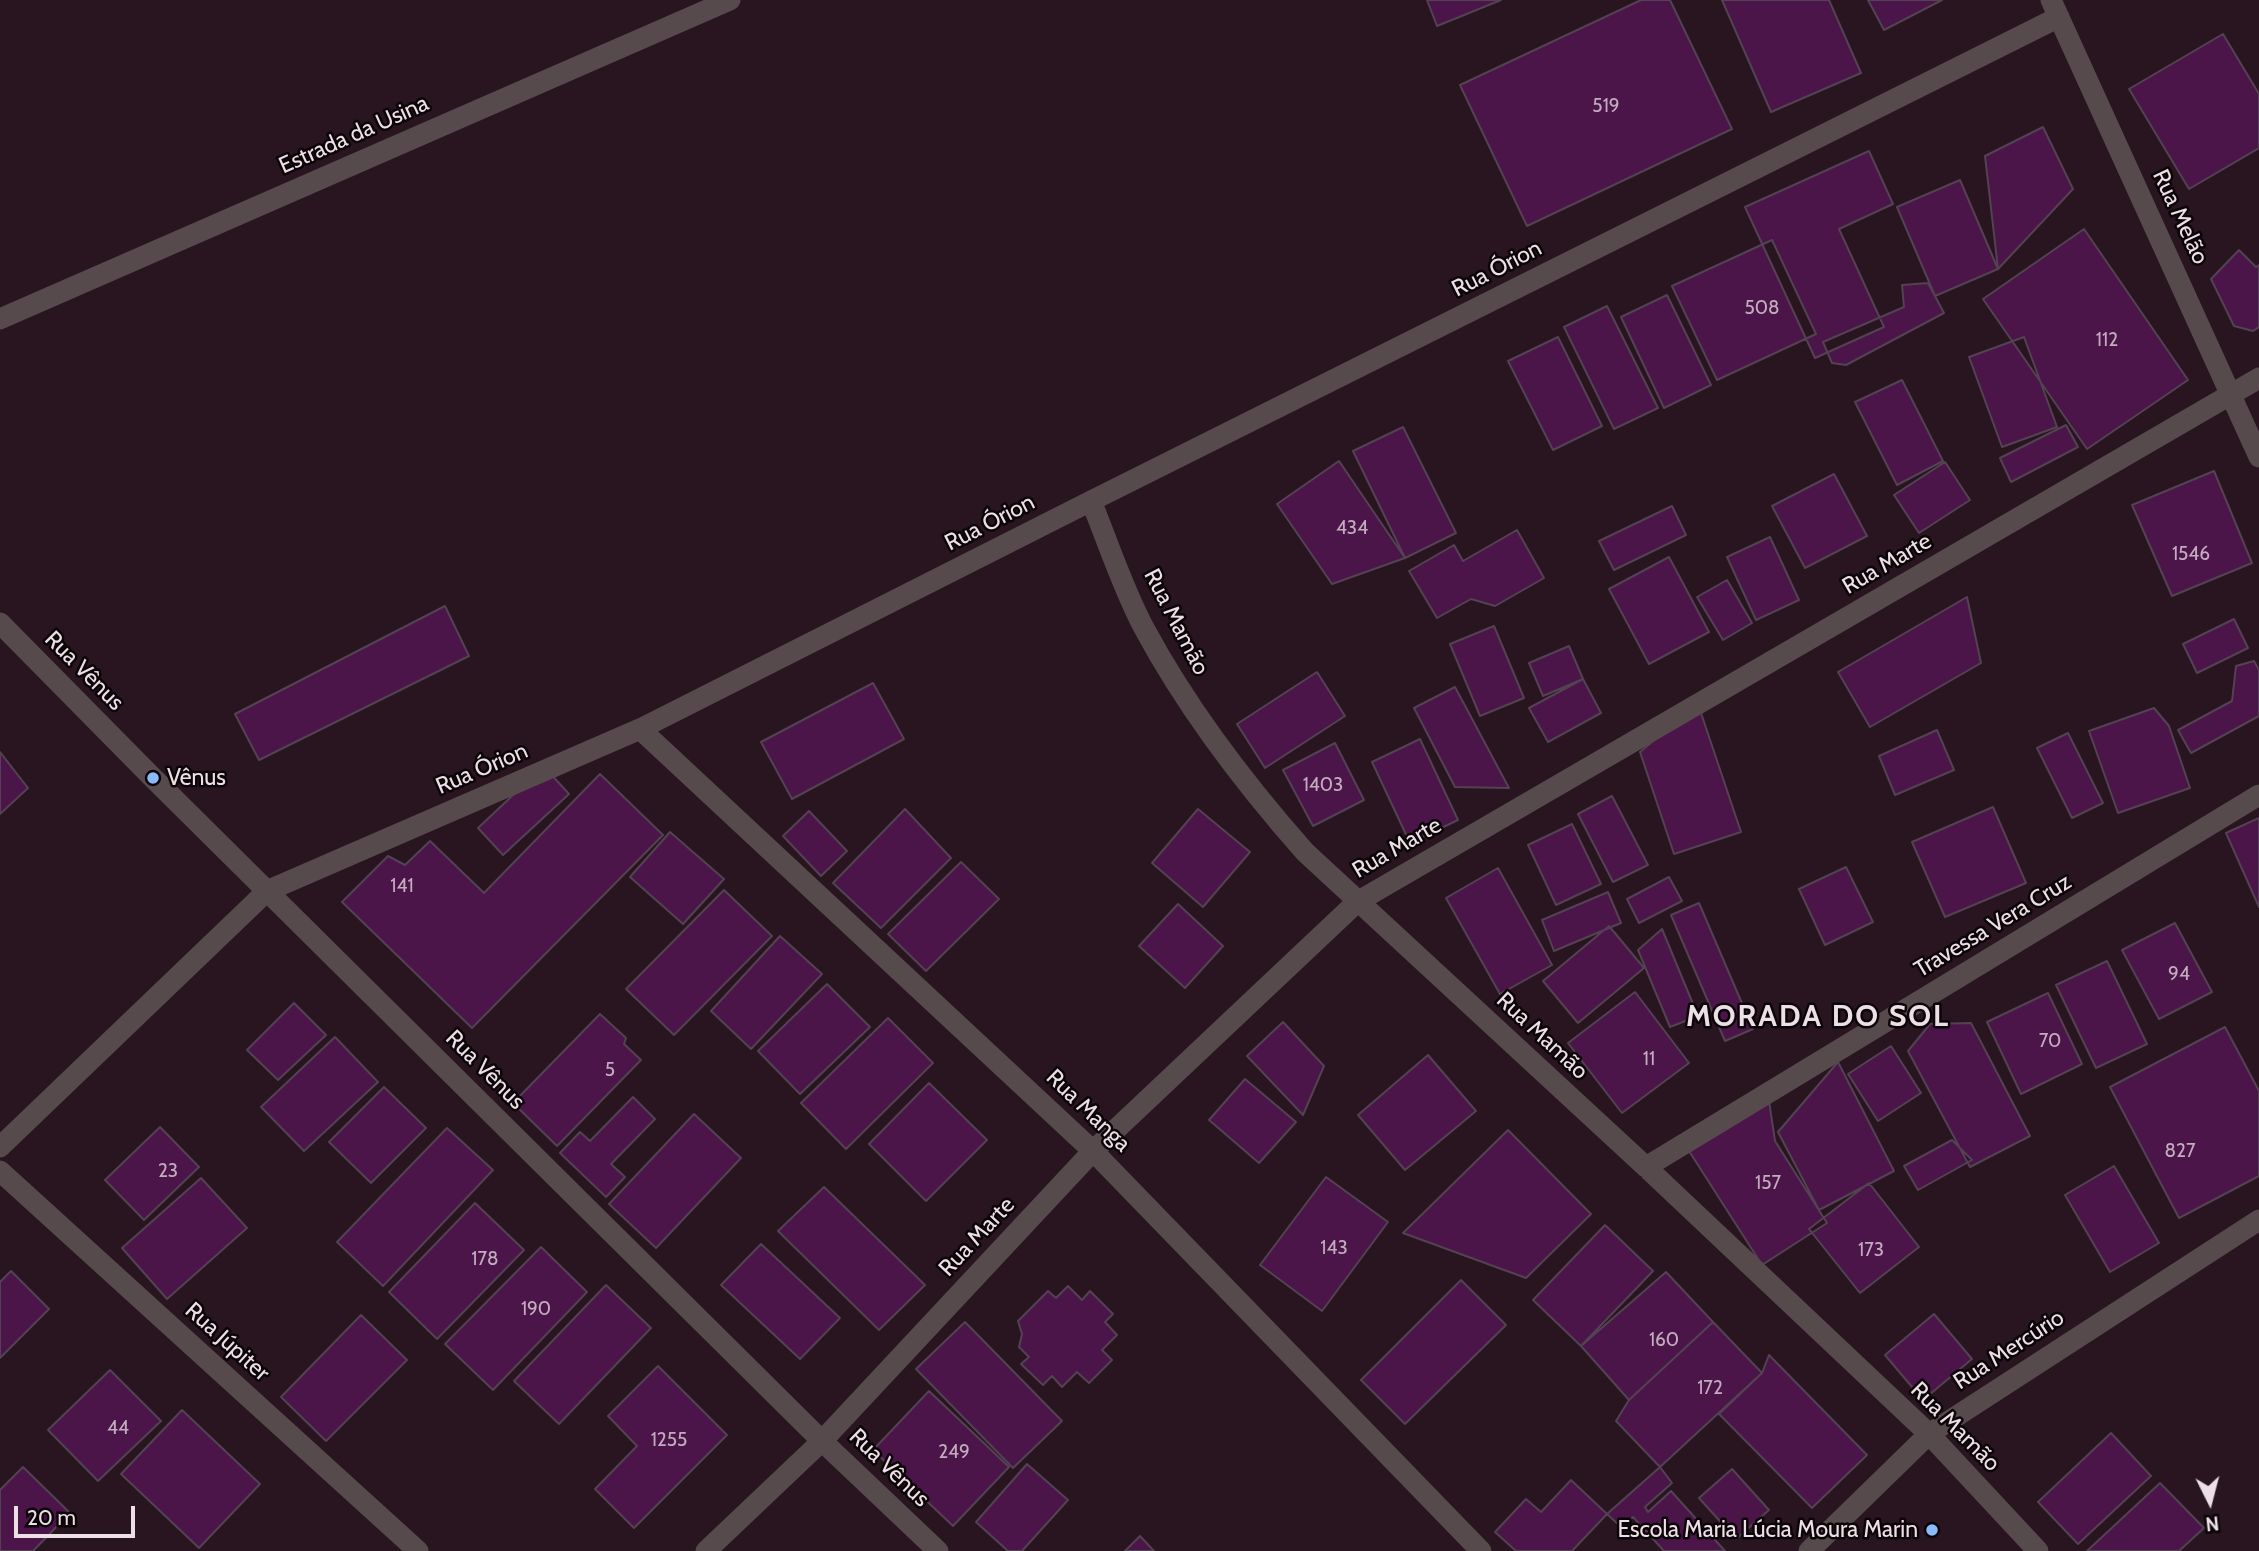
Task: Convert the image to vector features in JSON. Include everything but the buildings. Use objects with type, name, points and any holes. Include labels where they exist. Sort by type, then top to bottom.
[{"type":"street","name":"Estrada da Usina","points":[[0,319],[730,0]]},
{"type":"street","name":"Rua Melão","points":[[2055,8],[2259,457]]},
{"type":"street","name":"Rua Órion","points":[[0,1147],[267,891],[640,729],[2055,8]]},
{"type":"street","name":"Rua Marte","points":[[706,1551],[822,1441],[1093,1151],[1357,902],[2259,379]]},
{"type":"street","name":"Rua Mamão","points":[[1091,501],[1143,627],[1193,711],[1256,797],[1305,852],[1646,1167],[1929,1434],[2038,1551]]},
{"type":"street","name":"Rua Vênus","points":[[0,623],[822,1441],[938,1551]]},
{"type":"street","name":"Rua Manga","points":[[640,729],[1093,1151],[1481,1551]]},
{"type":"street","name":"Travessa Vera Cruz","points":[[1646,1167],[2259,795]]},
{"type":"street","name":"Rua Júpiter","points":[[0,1171],[418,1551]]},
{"type":"street","name":"Rua Mercúrio","points":[[1809,1551],[1929,1434],[2259,1220]]},
{"type":"place","name":"Vênus","points":[[153,778]]},
{"type":"place","name":"Escola Maria Lúcia Moura Marin","points":[[1932,1530]]},
{"type":"district","name":"MORADA DO SOL","points":[[1818,1017]]}]
